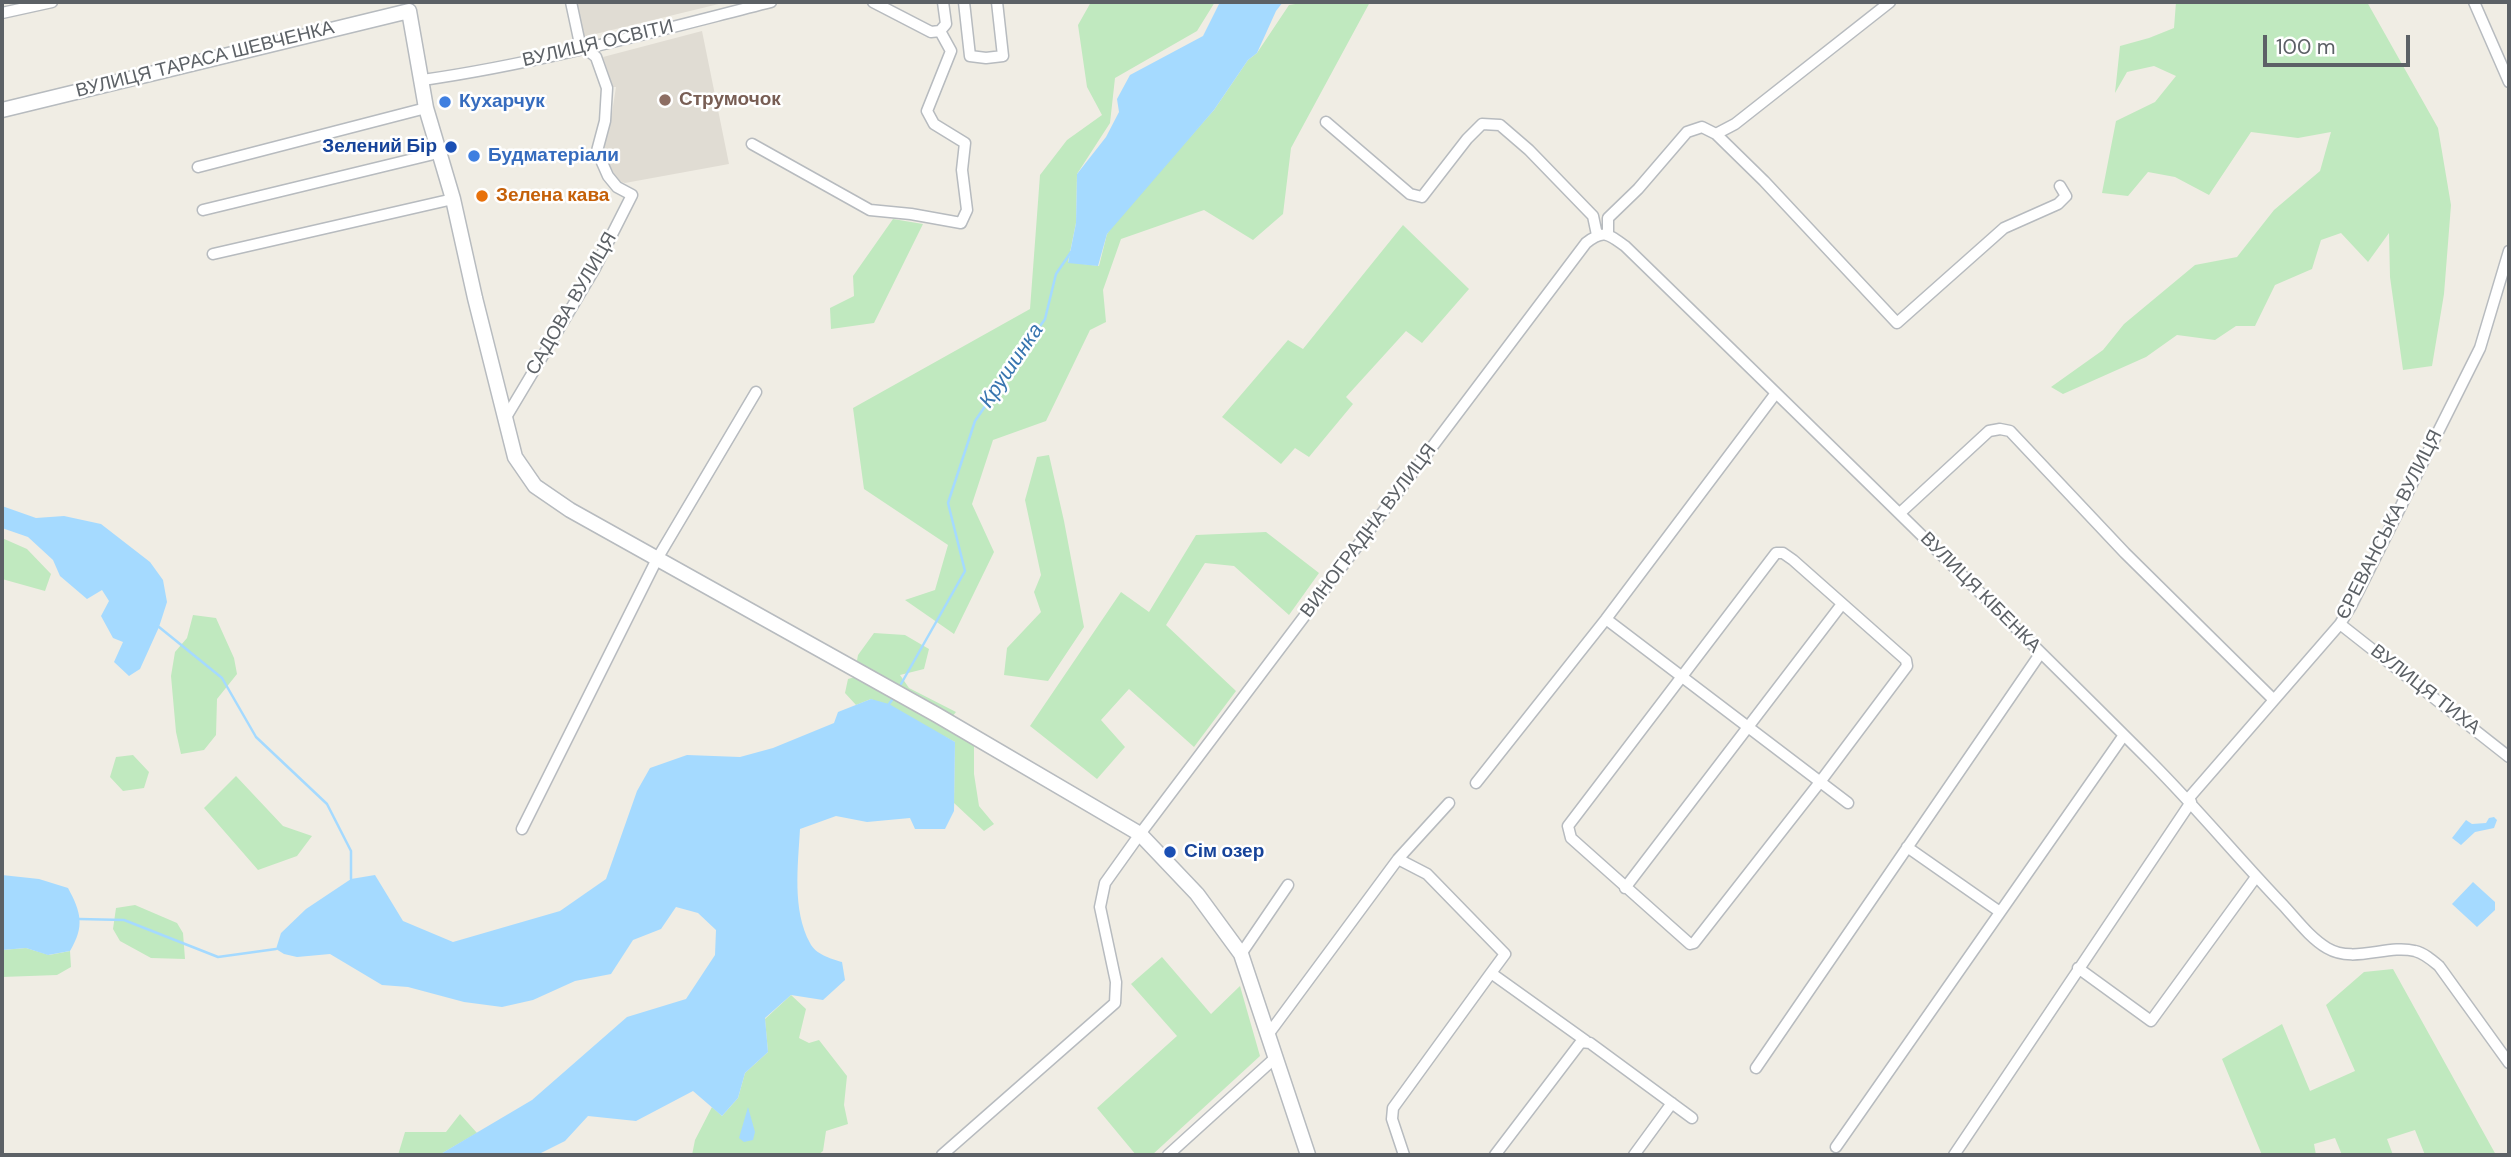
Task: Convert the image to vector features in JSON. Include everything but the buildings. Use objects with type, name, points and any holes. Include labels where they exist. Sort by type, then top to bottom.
[{"type":"street","points":[[2,13],[52,2]]},
{"type":"street","name":"САДОВА ВУЛИЦЯ","points":[[505,419],[594,270],[632,195],[617,187],[608,176],[597,150],[605,121],[607,88],[596,57],[580,44],[571,2]]},
{"type":"street","name":"ВУЛИЦЯ ОСВІТИ","points":[[423,80],[475,73],[771,2]]},
{"type":"street","points":[[873,2],[931,32],[940,31],[946,24],[943,2]]},
{"type":"street","points":[[964,2],[970,56]]},
{"type":"street","points":[[940,31],[951,51],[986,58],[1003,56],[997,2]]},
{"type":"street","points":[[1890,2],[1735,124],[1716,134],[1764,181],[1897,323],[2004,228],[2058,204],[2066,196],[2060,186]]},
{"type":"street","points":[[2474,2],[2509,82]]},
{"type":"street","points":[[408,6],[426,108],[453,199],[515,457],[535,486],[570,510],[937,715],[1140,834],[1197,894],[1241,954],[1308,1155]]},
{"type":"street","name":"ВУЛИЦЯ ТАРАСА ШЕВЧЕНКА","points":[[2,110],[408,6]]},
{"type":"street","points":[[752,144],[870,210],[961,223],[967,210],[962,170],[965,143],[934,124],[928,111],[951,51]]},
{"type":"street","points":[[198,167],[426,108]]},
{"type":"street","points":[[1326,122],[1409,194],[1422,197],[1482,124],[1500,125],[1529,150],[1593,216],[1602,234]]},
{"type":"street","name":"ВИНОГРАДНА ВУЛИЦЯ","points":[[942,1155],[1115,1003],[1116,982],[1100,907],[1105,883],[1586,243],[1602,234],[1608,218],[1638,189],[1687,132],[1702,127],[1716,134]]},
{"type":"street","points":[[203,210],[438,153]]},
{"type":"street","points":[[213,254],[453,199]]},
{"type":"street","name":"ВУЛИЦЯ КІБЕНКА","points":[[1602,234],[1625,246],[1900,513],[2190,801],[2256,877],[2328,949],[2353,954],[2416,951],[2439,965],[2509,1063]]},
{"type":"street","name":"ЄРЕВАНСЬКА ВУЛИЦЯ","points":[[1954,1155],[2190,801],[2340,624],[2480,348],[2507,271],[2509,251]]},
{"type":"street","points":[[522,829],[657,559],[757,392]]},
{"type":"street","points":[[1476,783],[1606,619],[1776,393]]},
{"type":"street","points":[[1900,513],[1989,431],[2010,431],[2126,553],[2274,700]]},
{"type":"street","points":[[1776,553],[1783,553],[1793,560],[1842,604],[1906,660],[1907,666],[1694,943],[1686,943],[1571,838],[1568,826],[1776,553]]},
{"type":"street","points":[[1625,888],[1842,604]]},
{"type":"street","points":[[1606,619],[1848,803]]},
{"type":"street","name":"ВУЛИЦЯ ТИХА","points":[[2340,624],[2509,757]]},
{"type":"street","points":[[1756,1068],[2040,654]]},
{"type":"street","points":[[1836,1147],[2124,735]]},
{"type":"street","points":[[1268,1036],[1398,859],[1449,803]]},
{"type":"street","points":[[1907,847],[2000,912]]},
{"type":"street","points":[[1398,859],[1427,874],[1505,954],[1393,1108],[1392,1119],[1404,1155]]},
{"type":"street","points":[[2078,968],[2151,1021],[2256,877]]},
{"type":"street","points":[[1241,954],[1288,885]]},
{"type":"street","points":[[1491,973],[1692,1118]]},
{"type":"street","points":[[1495,1155],[1581,1042],[1586,1041]]},
{"type":"street","points":[[1168,1155],[1275,1058]]},
{"type":"street","points":[[1634,1155],[1672,1103]]},
{"type":"shaded area","points":[[576,2],[727,2],[583,37]]},
{"type":"shaded area","name":"Струмочок","points":[[702,31],[729,164],[625,183],[618,181],[601,150],[612,113],[616,87],[613,87],[603,57]]},
{"type":"green space","points":[[1091,2],[1215,2],[1197,31],[1115,78],[1110,123],[1077,174],[1076,223],[1068,262],[1099,266],[1107,234],[1117,219],[1214,110],[1289,5],[1308,2],[1370,2],[1291,148],[1283,214],[1253,240],[1204,210],[1121,239],[1103,290],[1106,322],[1090,330],[1046,421],[993,440],[972,504],[994,552],[954,634],[905,600],[935,590],[948,545],[864,489],[853,408],[1030,309],[1040,175],[1067,140],[1102,115],[1087,87],[1078,25]]},
{"type":"green space","points":[[2176,2],[2367,2],[2438,128],[2451,205],[2444,294],[2432,366],[2403,370],[2390,277],[2389,233],[2368,262],[2341,233],[2321,240],[2312,269],[2275,285],[2255,326],[2236,326],[2215,340],[2177,335],[2146,357],[2063,394],[2051,387],[2103,350],[2124,324],[2195,265],[2237,257],[2274,210],[2320,171],[2331,132],[2298,138],[2251,132],[2209,195],[2175,177],[2148,172],[2128,196],[2102,193],[2116,121],[2155,102],[2176,76],[2154,66],[2127,72],[2115,93],[2120,46],[2174,28]]},
{"type":"green space","points":[[893,219],[923,224],[874,323],[831,329],[830,308],[854,296],[853,276]]},
{"type":"green space","points":[[1403,225],[1469,289],[1422,343],[1406,331],[1346,397],[1353,404],[1309,457],[1295,448],[1281,464],[1222,417],[1288,340],[1303,349]]},
{"type":"green space","points":[[1049,455],[1084,627],[1048,681],[1004,675],[1007,648],[1041,612],[1034,592],[1041,575],[1025,500],[1037,457]]},
{"type":"green space","points":[[1266,532],[1319,573],[1289,615],[1234,566],[1205,563],[1166,625],[1236,691],[1194,747],[1129,689],[1101,720],[1125,747],[1097,779],[1030,726],[1121,592],[1149,612],[1196,535]]},
{"type":"green space","points":[[2,538],[27,549],[51,574],[45,591],[2,579]]},
{"type":"green space","points":[[193,615],[216,618],[234,658],[237,674],[217,699],[216,735],[204,750],[181,754],[176,732],[171,676],[175,652],[187,638]]},
{"type":"green space","points":[[874,633],[905,635],[929,649],[924,669],[900,675],[909,688],[956,712],[952,717],[856,666],[858,655]]},
{"type":"green space","points":[[855,677],[974,741],[974,774],[979,806],[994,824],[984,831],[954,803],[955,742],[871,699],[856,705],[845,693],[848,679]]},
{"type":"green space","points":[[133,755],[149,772],[144,788],[123,791],[110,777],[116,757]]},
{"type":"green space","points":[[236,776],[283,826],[312,836],[297,856],[258,870],[204,808]]},
{"type":"green space","points":[[135,905],[177,923],[183,933],[185,959],[151,958],[120,941],[113,929],[116,908]]},
{"type":"green space","points":[[26,948],[49,955],[70,951],[71,967],[57,975],[2,977],[2,950]]},
{"type":"green space","points":[[1162,957],[1211,1014],[1240,986],[1260,1056],[1152,1155],[1136,1155],[1097,1108],[1177,1036],[1131,984]]},
{"type":"green space","points":[[2393,969],[2496,1155],[2425,1155],[2415,1130],[2387,1139],[2393,1155],[2342,1155],[2335,1138],[2314,1144],[2316,1155],[2262,1155],[2222,1059],[2282,1024],[2310,1091],[2355,1071],[2326,1005],[2364,972]]},
{"type":"green space","points":[[791,995],[806,1009],[799,1038],[809,1043],[819,1040],[847,1076],[844,1105],[848,1124],[826,1131],[823,1151],[818,1155],[692,1155],[695,1140],[712,1107],[722,1116],[738,1098],[745,1073],[768,1052],[765,1019]]},
{"type":"green space","points":[[460,1114],[477,1133],[439,1155],[398,1155],[405,1132],[446,1132]]},
{"type":"water","points":[[1220,2],[1283,2],[1276,11],[1257,53],[1248,60],[1214,110],[1107,234],[1098,266],[1068,263],[1076,223],[1077,174],[1106,137],[1119,112],[1117,99],[1130,75],[1203,36]]},
{"type":"water","points":[[2,506],[36,518],[64,516],[101,524],[150,562],[163,580],[167,602],[140,669],[129,676],[114,662],[123,642],[113,638],[101,616],[109,601],[102,590],[87,599],[60,576],[53,560],[28,537],[2,528]]},
{"type":"water","points":[[871,699],[889,704],[955,742],[954,811],[945,829],[915,829],[910,818],[867,822],[836,816],[800,829],[798,902],[804,930],[819,953],[842,962],[845,980],[823,1000],[791,995],[765,1018],[768,1052],[745,1073],[738,1098],[722,1116],[693,1091],[636,1121],[588,1116],[565,1141],[537,1155],[439,1155],[532,1100],[627,1017],[686,999],[715,955],[716,930],[698,913],[676,907],[661,929],[633,940],[611,974],[575,981],[533,1000],[502,1007],[464,1002],[408,987],[382,985],[330,954],[297,957],[276,949],[281,933],[306,909],[351,879],[375,875],[403,921],[453,942],[560,911],[606,879],[637,791],[650,768],[687,755],[740,757],[773,748],[834,723],[838,712]]},
{"type":"water","points":[[2494,817],[2497,820],[2494,828],[2475,832],[2461,845],[2452,838],[2466,820],[2472,824],[2486,823],[2489,818]]},
{"type":"water","points":[[2,875],[39,879],[68,888],[80,919],[78,934],[70,951],[48,955],[26,948],[2,950]]},
{"type":"water","points":[[2473,882],[2495,902],[2495,910],[2477,927],[2452,904]]},
{"type":"water","points":[[748,1107],[755,1132],[753,1140],[744,1142],[739,1138]]},
{"type":"waterway","name":"Крушинка","points":[[901,684],[965,571],[948,503],[975,421],[1045,319],[1056,274],[1071,252]]},
{"type":"waterway","points":[[159,627],[222,678],[256,737],[327,804],[351,851],[351,879]]},
{"type":"waterway","points":[[889,704],[892,700]]},
{"type":"waterway","points":[[79,919],[124,920],[218,957],[276,949]]},
{"type":"place","name":"Струмочок","points":[[665,100]]},
{"type":"place","name":"Кухарчук","points":[[445,102]]},
{"type":"place","name":"Зелений Бір","points":[[451,147]]},
{"type":"place","name":"Будматеріали","points":[[474,156]]},
{"type":"place","name":"Зелена кава","points":[[482,196]]},
{"type":"place","name":"Сім озер","points":[[1170,852]]}]
